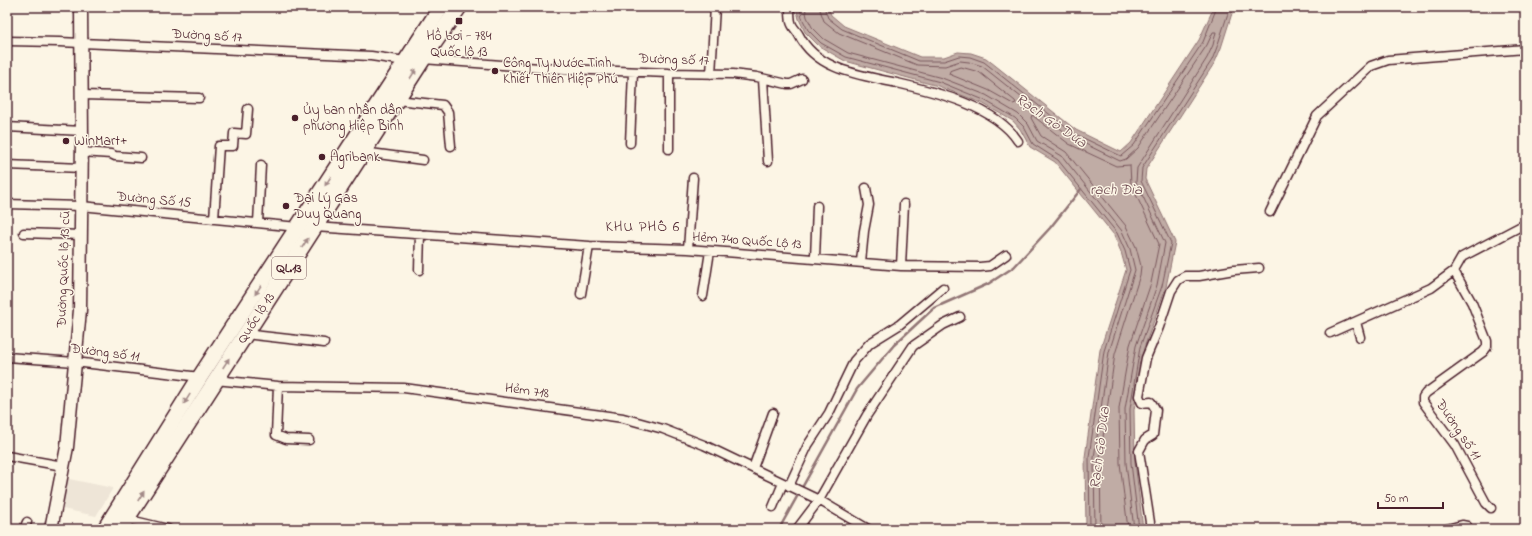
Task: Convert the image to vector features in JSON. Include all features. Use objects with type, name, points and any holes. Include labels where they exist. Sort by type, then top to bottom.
[{"type":"highway","name":"Quốc lộ 13","points":[[105,529],[200,377],[441,7]]},
{"type":"highway","name":"Quốc lộ 13","points":[[123,524],[423,59],[459,7]]},
{"type":"street","name":"Đường Quốc lộ 13 cũ","points":[[51,529],[67,447],[80,310],[82,168],[81,7]]},
{"type":"street","points":[[711,74],[715,7]]},
{"type":"street","points":[[790,7],[791,23],[803,43],[811,53],[827,63],[846,71],[947,96],[978,108],[1005,125],[1018,141]]},
{"type":"street","name":"Đường số 17","points":[[7,41],[370,56],[405,61]]},
{"type":"street","points":[[1270,212],[1317,116],[1371,66],[1388,60],[1525,49]]},
{"type":"street","name":"Đường số 17","points":[[423,59],[540,68],[733,74],[791,84],[802,79]]},
{"type":"street","points":[[630,143],[633,72]]},
{"type":"street","points":[[669,149],[670,73]]},
{"type":"street","points":[[763,79],[768,161]]},
{"type":"street","points":[[82,95],[198,98]]},
{"type":"street","points":[[397,100],[443,105],[448,112],[451,146]]},
{"type":"street","points":[[214,219],[219,146],[233,146],[234,133],[246,134],[248,109]]},
{"type":"street","points":[[7,127],[82,132]]},
{"type":"street","points":[[82,152],[141,158]]},
{"type":"street","points":[[363,152],[423,160]]},
{"type":"street","points":[[7,165],[82,168]]},
{"type":"street","points":[[258,223],[261,165]]},
{"type":"street","points":[[688,249],[693,178]]},
{"type":"street","points":[[861,262],[864,231],[869,205],[866,188]]},
{"type":"street","name":"Đường Số 15","points":[[7,204],[81,206],[298,227]]},
{"type":"street","points":[[901,266],[904,204]]},
{"type":"street","points":[[815,259],[817,206]]},
{"type":"street","points":[[1330,333],[1431,288],[1454,271],[1462,257],[1525,224]]},
{"type":"street","name":"Hẻm 740 Quốc Lộ 13","points":[[315,228],[589,246],[688,249],[901,266],[961,268],[990,266],[1006,255]]},
{"type":"street","points":[[24,233],[81,235]]},
{"type":"street","points":[[419,270],[420,234]]},
{"type":"street","points":[[581,294],[589,246]]},
{"type":"street","points":[[703,296],[710,251]]},
{"type":"street","points":[[1150,529],[1139,451],[1145,440],[1153,435],[1156,410],[1151,402],[1142,402],[1139,396],[1146,358],[1159,327],[1171,291],[1178,280],[1185,276],[1199,276],[1234,270],[1259,268]]},
{"type":"street","name":"Đường số 11","points":[[1454,271],[1472,303],[1487,341],[1487,346],[1483,352],[1426,393],[1423,397],[1423,402],[1455,444],[1486,503],[1491,508]]},
{"type":"street","points":[[773,508],[808,445],[829,413],[854,361],[870,343],[899,325],[943,288]]},
{"type":"street","points":[[797,529],[819,500],[867,415],[913,346],[944,325],[960,317]]},
{"type":"street","points":[[1356,322],[1360,337]]},
{"type":"street","points":[[246,334],[324,343]]},
{"type":"street","name":"Đường số 11","points":[[7,357],[75,362],[200,377]]},
{"type":"street","name":"Hẻm 718","points":[[215,380],[278,386],[404,388],[623,418],[663,429],[697,442],[819,500],[868,529]]},
{"type":"street","points":[[278,386],[276,435],[286,439],[309,440]]},
{"type":"street","points":[[753,468],[773,413]]},
{"type":"street","points":[[7,456],[63,466]]},
{"type":"street","points":[[123,524],[168,529]]},
{"type":"street","points":[[1447,529],[1462,525],[1467,526]]},
{"type":"shaded area","points":[[64,478],[113,488],[96,516],[58,508]]},
{"type":"water","points":[[796,7],[828,7],[831,15],[844,26],[920,57],[944,57],[958,52],[971,53],[986,58],[1076,130],[1121,152],[1131,143],[1199,40],[1214,7],[1234,7],[1215,62],[1146,169],[1145,179],[1175,242],[1166,287],[1144,348],[1134,410],[1135,462],[1143,529],[1086,529],[1085,457],[1100,350],[1126,270],[1114,235],[1055,162],[1030,147],[1020,129],[1013,121],[982,103],[938,86],[845,61],[819,46],[805,32],[799,19]]},
{"type":"waterway","points":[[779,529],[857,389],[894,345],[934,308],[988,284],[1014,267],[1050,228],[1081,189]]},
{"type":"place","name":"Hồ bơi - 784 Quốc lộ 13","points":[[459,21]]},
{"type":"place","name":"Công Ty Nước Tinh Khiết Thiên Hiệp Phú","points":[[495,71]]},
{"type":"place","name":"Ủy ban nhân dân phường Hiệp Bình","points":[[295,118]]},
{"type":"place","name":"WinMart+","points":[[66,141]]},
{"type":"place","name":"Agribank","points":[[322,157]]},
{"type":"place","name":"Đại Lý Gas Duy Quang","points":[[286,206]]},
{"type":"district","name":"KHU PHỐ 6","points":[[643,227]]},
{"type":"water label","name":"Rạch Gò Dưa","points":[[1051,121]]},
{"type":"water label","name":"rạch Đìa","points":[[1116,190]]},
{"type":"water label","name":"Rạch Gò Dưa","points":[[1100,448]]}]
